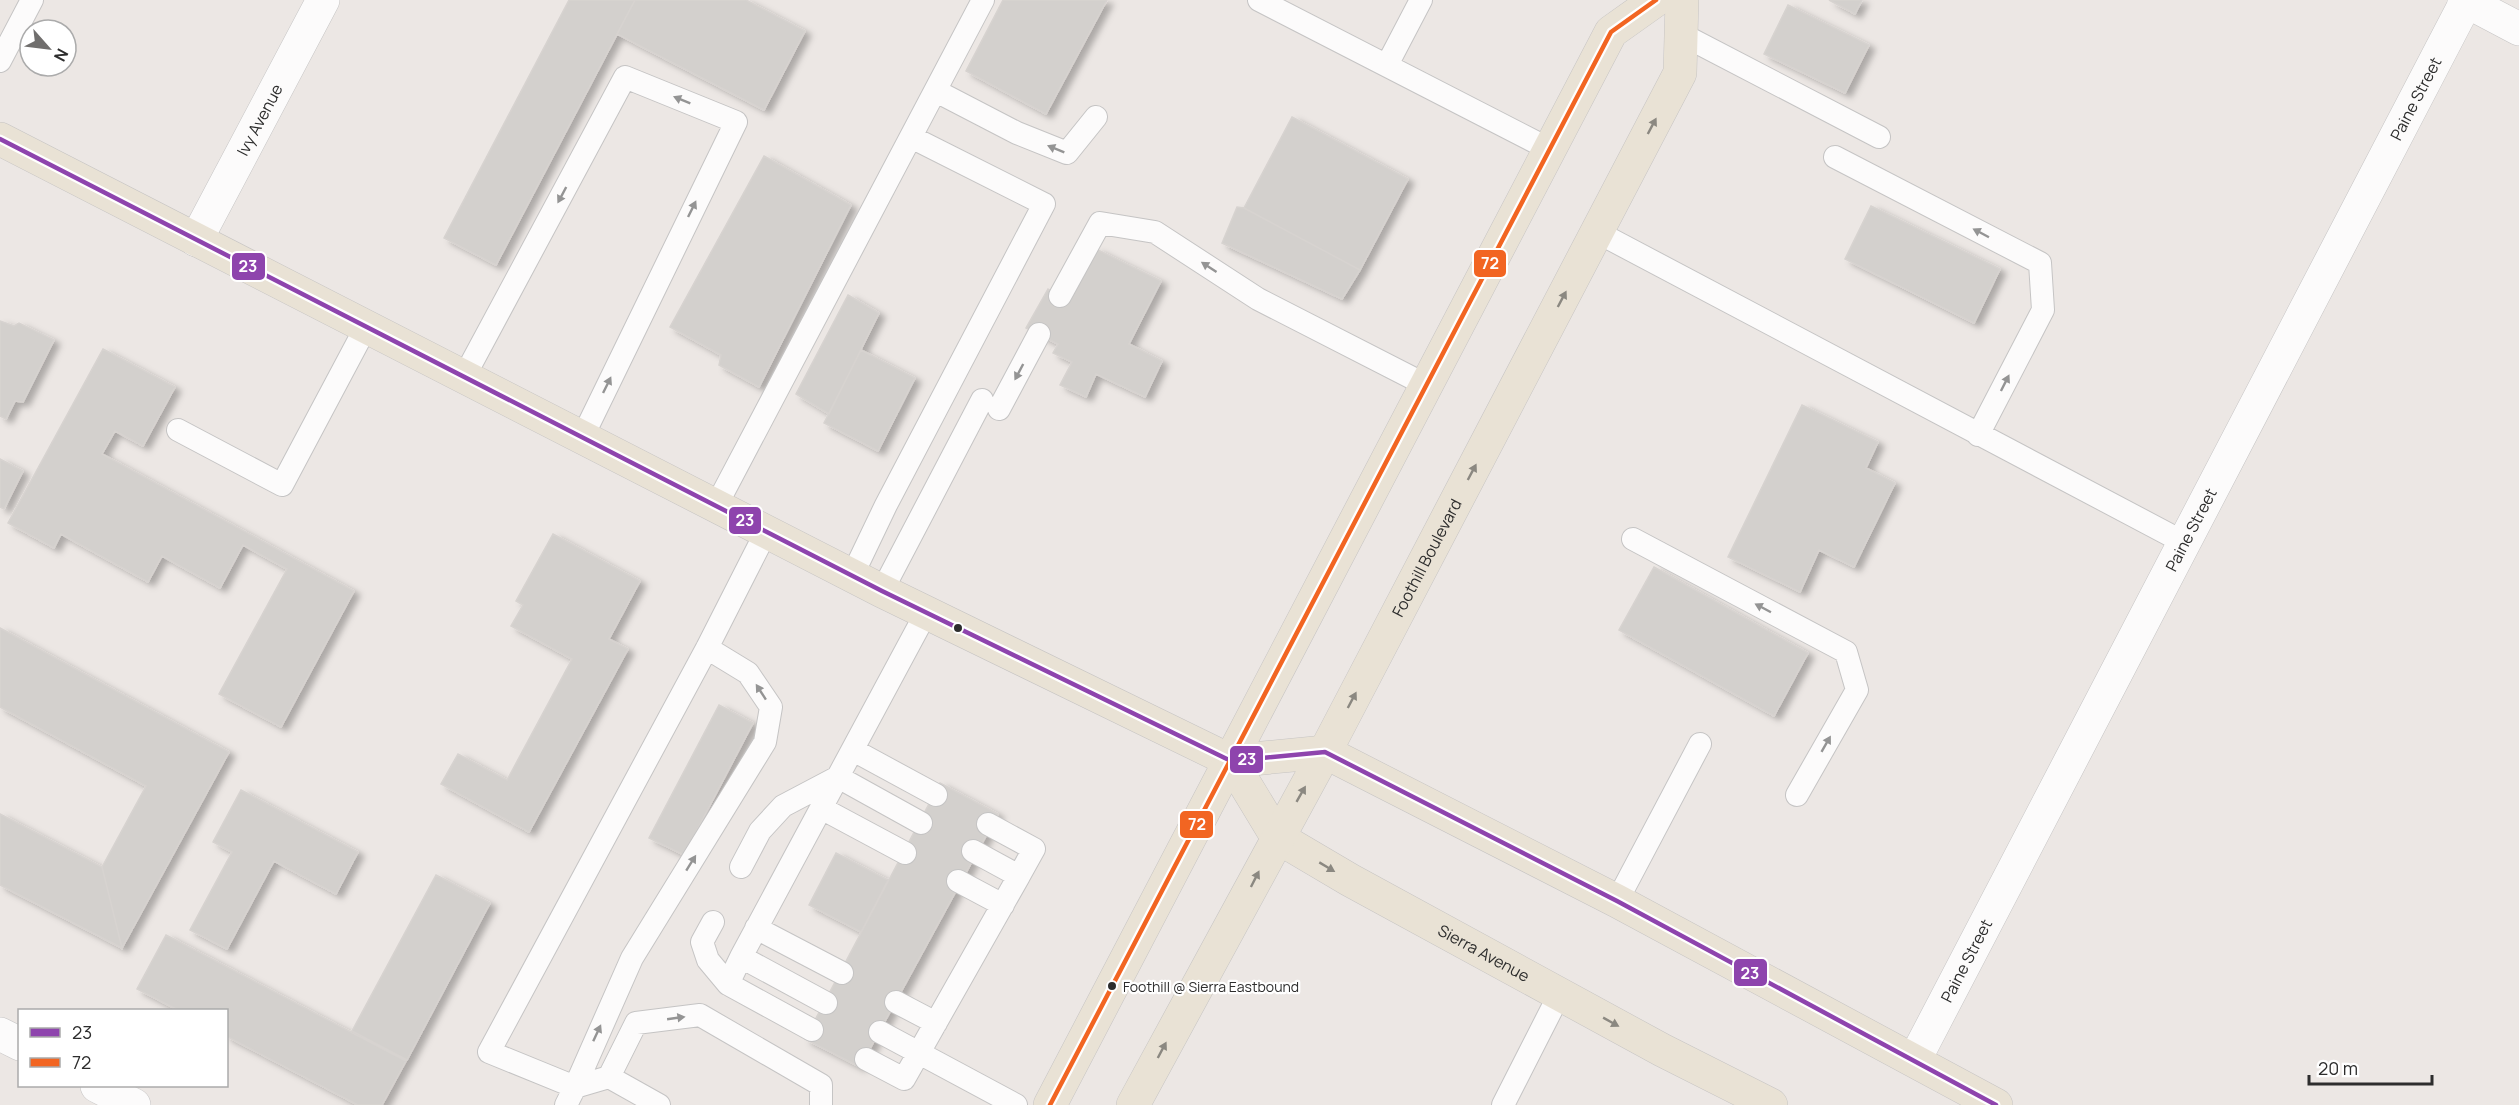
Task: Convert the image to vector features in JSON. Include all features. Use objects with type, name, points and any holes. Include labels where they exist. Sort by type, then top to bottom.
[{"type":"main road","points":[[1050,1105],[1611,32],[1656,0]]},
{"type":"main road","name":"Foothill Boulevard","points":[[1133,1105],[1325,752],[1680,74],[1682,0]]},
{"type":"main road","points":[[0,139],[852,576],[1231,762],[1325,752],[1617,901],[1915,1059],[1996,1105]]},
{"type":"main road","name":"Sierra Avenue","points":[[1231,762],[1277,837],[1350,880],[1771,1105]]},
{"type":"street","name":"Ivy Avenue","points":[[196,240],[323,0]]},
{"type":"street","points":[[2466,0],[2519,29]]},
{"type":"street","name":"Paine Street","points":[[1915,1059],[2466,0]]},
{"type":"street","points":[[0,1034],[18,1043]]},
{"type":"street","points":[[99,1087],[134,1105]]},
{"type":"lane","points":[[0,61],[32,0]]},
{"type":"lane","points":[[716,506],[983,0]]},
{"type":"lane","points":[[1259,0],[1550,149]]},
{"type":"lane","points":[[1387,65],[1421,0]]},
{"type":"lane","points":[[1681,34],[1879,137]]},
{"type":"lane","points":[[464,377],[625,77],[736,122],[582,438]]},
{"type":"lane","points":[[936,91],[1017,133],[1067,153],[1096,117]]},
{"type":"lane","points":[[852,576],[886,505],[1044,204],[911,137]]},
{"type":"lane","points":[[1835,157],[2040,263],[2043,310],[1978,435]]},
{"type":"lane","points":[[1060,296],[1100,223],[1155,232],[1258,299],[1426,385]]},
{"type":"lane","points":[[1597,232],[2185,543]]},
{"type":"lane","points":[[178,430],[282,485],[366,327]]},
{"type":"lane","points":[[882,591],[990,404],[1039,334]]},
{"type":"lane","points":[[570,1096],[489,1052],[707,648],[766,532]]},
{"type":"lane","points":[[1633,539],[1846,652],[1857,690],[1797,795]]},
{"type":"lane","points":[[728,984],[926,613]]},
{"type":"lane","points":[[570,1096],[632,958],[765,742],[771,707],[748,673],[707,648]]},
{"type":"lane","points":[[1617,901],[1700,744]]},
{"type":"lane","points":[[853,750],[936,795]]},
{"type":"lane","points":[[838,777],[921,823]]},
{"type":"lane","points":[[741,867],[760,831],[783,806],[838,777]]},
{"type":"lane","points":[[821,808],[905,853]]},
{"type":"lane","points":[[866,1059],[904,1079],[1034,849],[988,824]]},
{"type":"lane","points":[[973,852],[1019,876]]},
{"type":"lane","points":[[958,881],[1003,905]]},
{"type":"lane","points":[[712,922],[702,942],[708,960],[728,984],[812,1030]]},
{"type":"lane","points":[[756,928],[842,974]]},
{"type":"lane","points":[[741,957],[826,1003]]},
{"type":"lane","points":[[1503,1105],[1560,993]]},
{"type":"lane","points":[[896,1002],[936,1023]]},
{"type":"lane","points":[[570,1096],[609,1077],[636,1023],[700,1015],[821,1085],[820,1105]]},
{"type":"lane","points":[[880,1032],[1016,1105]]},
{"type":"lane","points":[[609,1077],[660,1105]]},
{"type":"building","points":[[569,0],[635,0],[496,265],[444,238]]},
{"type":"building","points":[[635,0],[746,0],[805,31],[764,110],[617,34]]},
{"type":"building","points":[[1003,0],[1107,0],[1046,114],[966,71]]},
{"type":"building","points":[[1829,0],[1862,0],[1855,14]]},
{"type":"building","points":[[1788,5],[1869,45],[1845,93],[1764,54]]},
{"type":"building","points":[[1292,117],[1408,179],[1360,270],[1244,208]]},
{"type":"building","points":[[764,156],[851,205],[759,387],[719,365],[721,355],[670,327]]},
{"type":"building","points":[[1871,206],[2000,269],[1974,323],[1845,259]]},
{"type":"building","points":[[1237,207],[1244,208],[1360,270],[1342,299],[1222,243]]},
{"type":"building","points":[[1096,249],[1161,281],[1129,344],[1162,361],[1145,397],[1096,374],[1086,397],[1060,385],[1072,362],[1053,353],[1058,344],[1026,328],[1048,289],[1068,302]]},
{"type":"building","points":[[848,295],[879,313],[829,414],[796,394]]},
{"type":"building","points":[[0,321],[14,326],[19,323],[54,340],[23,402],[15,401],[6,419],[0,416]]},
{"type":"building","points":[[103,349],[175,387],[143,446],[115,431],[102,454],[354,591],[281,727],[219,694],[287,569],[243,545],[220,588],[162,556],[148,582],[61,534],[54,548],[8,523]]},
{"type":"building","points":[[861,350],[915,378],[878,451],[824,423]]},
{"type":"building","points":[[1802,405],[1878,442],[1866,468],[1895,483],[1854,567],[1819,550],[1800,592],[1728,557]]},
{"type":"building","points":[[0,459],[23,471],[4,509],[0,507]]},
{"type":"building","points":[[553,534],[640,581],[609,639],[628,649],[529,832],[441,784],[458,754],[507,780],[572,659],[511,626],[523,605],[516,601]]},
{"type":"building","points":[[1654,567],[1808,653],[1774,716],[1619,630]]},
{"type":"building","points":[[0,628],[229,752],[122,948],[102,867],[146,786],[0,707]]},
{"type":"building","points":[[719,705],[753,723],[684,855],[649,838]]},
{"type":"building","points":[[940,783],[998,814],[860,1067],[805,1039]]},
{"type":"building","points":[[241,790],[358,852],[336,894],[274,861],[227,949],[190,930],[232,852],[213,842]]},
{"type":"building","points":[[0,814],[102,867],[122,948],[0,885]]},
{"type":"building","points":[[836,853],[888,880],[861,932],[809,905]]},
{"type":"building","points":[[436,875],[490,903],[407,1060],[352,1031]]},
{"type":"building","points":[[166,935],[406,1061],[382,1105],[358,1105],[228,1037],[228,1009],[176,1009],[137,989]]},
{"type":"transit line","name":"72","points":[[1050,1105],[1611,32],[1656,0]]},
{"type":"transit line","name":"23","points":[[0,139],[882,591],[1231,761],[1325,752],[1617,901],[1996,1105]]},
{"type":"place","name":"Foothill @ Sierra Eastbound","points":[[1112,986]]}]
